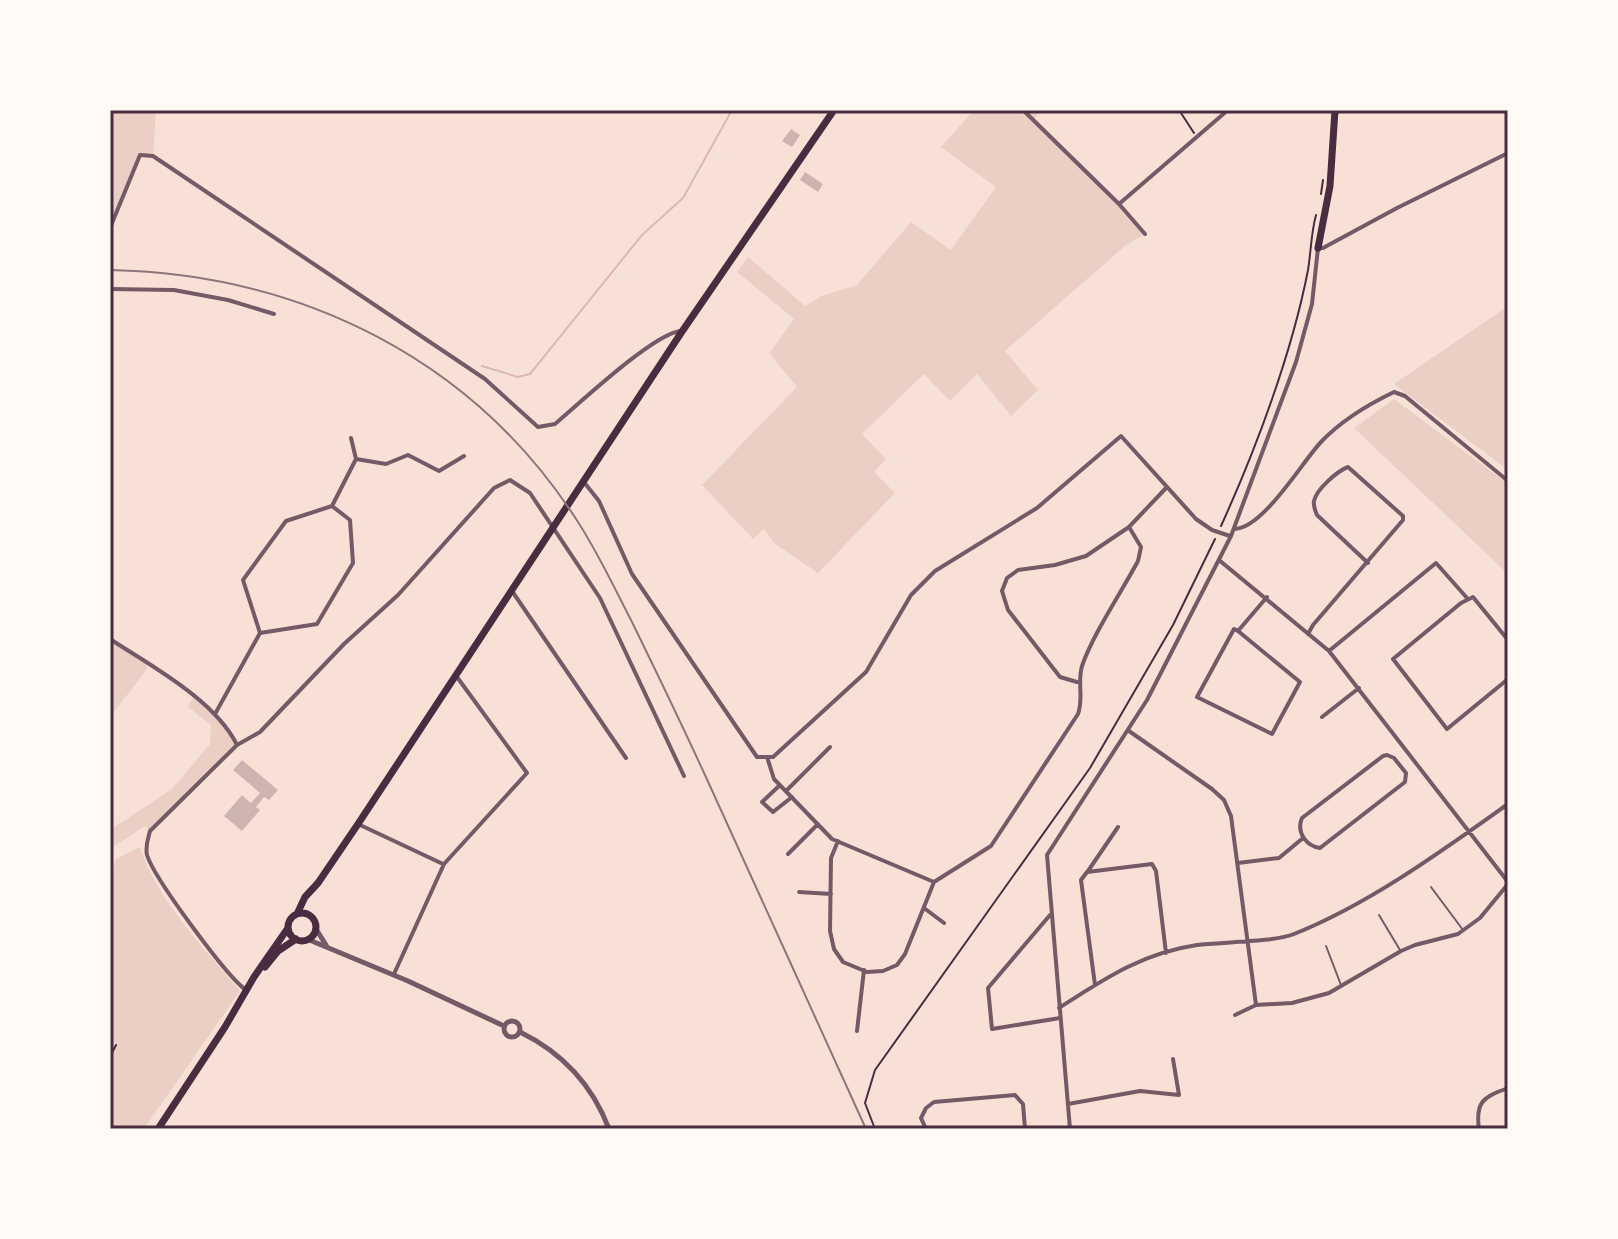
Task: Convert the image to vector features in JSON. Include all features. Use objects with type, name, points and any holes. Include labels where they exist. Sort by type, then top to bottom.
[{"type":"main road","points":[[158,1129],[288,928],[289,921],[297,914],[305,897],[358,824],[683,331],[834,110]]},
{"type":"main road","points":[[1318,248],[1330,186],[1335,110]]},
{"type":"main road","points":[[246,990],[278,951],[296,939],[307,939],[316,929],[310,915],[309,895]]},
{"type":"main road","points":[[297,914],[310,915]]},
{"type":"main road","points":[[288,928],[296,939]]},
{"type":"street","points":[[1023,110],[1119,204],[1145,234]]},
{"type":"street","points":[[1119,204],[1228,110]]},
{"type":"street","points":[[1070,1129],[1047,855],[1129,731],[1231,536],[1296,362],[1312,304],[1318,248],[1508,153]]},
{"type":"street","points":[[110,228],[140,155],[153,156],[485,379],[538,427],[555,424],[649,345],[668,333],[683,331]]},
{"type":"street","points":[[110,289],[174,290],[228,300],[274,314]]},
{"type":"street","points":[[1234,529],[1245,527],[1280,496],[1319,443],[1331,432],[1394,392],[1405,396],[1508,481]]},
{"type":"street","points":[[583,481],[599,501],[623,556],[643,591],[757,757],[773,757],[866,672],[911,595],[935,571],[1037,508],[1121,436],[1206,527],[1231,536]]},
{"type":"street","points":[[215,714],[260,633],[243,580],[286,521],[332,506],[356,459],[351,438]]},
{"type":"street","points":[[356,459],[386,464],[408,455],[439,471],[464,456]]},
{"type":"street","points":[[1308,634],[1368,563],[1403,520],[1403,516],[1348,467],[1342,469],[1316,496],[1313,504],[1317,515],[1368,563]]},
{"type":"street","points":[[246,990],[182,912],[148,857],[146,845],[150,831],[237,745],[260,732],[344,644],[398,595],[494,488],[510,480],[522,486],[554,526],[600,598],[684,776]]},
{"type":"street","points":[[1077,682],[1060,677],[1008,610],[1002,591],[1007,578],[1018,570],[1055,565],[1086,556],[1129,527],[1167,487]]},
{"type":"street","points":[[260,633],[317,624],[353,563],[350,520],[332,506]]},
{"type":"street","points":[[838,841],[831,858],[830,931],[834,949],[843,962],[864,970],[883,971],[897,965],[905,954],[934,882],[991,846],[1078,714],[1083,700],[1077,682],[1084,662],[1113,613],[1138,561],[1141,547],[1129,527]]},
{"type":"street","points":[[1219,560],[1329,651],[1508,883],[1480,918],[1463,931],[1401,951],[1341,987],[1311,999],[1256,1005],[1235,1015]]},
{"type":"street","points":[[1329,651],[1436,563],[1467,598]]},
{"type":"street","points":[[512,591],[626,758]]},
{"type":"street","points":[[1238,631],[1267,597]]},
{"type":"street","points":[[1508,640],[1473,597],[1467,598],[1393,659],[1447,729],[1508,679]]},
{"type":"street","points":[[1234,629],[1238,631],[1300,682],[1272,734],[1197,697],[1234,629]]},
{"type":"street","points":[[110,639],[181,686],[215,714],[237,745]]},
{"type":"street","points":[[393,977],[444,864],[527,773],[456,675]]},
{"type":"street","points":[[1322,717],[1359,688]]},
{"type":"street","points":[[1129,731],[1224,800],[1231,816],[1256,1005]]},
{"type":"street","points":[[786,791],[830,747]]},
{"type":"street","points":[[1397,763],[1409,754]]},
{"type":"street","points":[[1383,756],[1392,757],[1406,773],[1405,782],[1320,848],[1315,848],[1303,838],[1299,825],[1302,818],[1383,756]]},
{"type":"street","points":[[767,757],[774,779],[838,841],[934,882]]},
{"type":"street","points":[[780,785],[762,802],[773,812],[792,797]]},
{"type":"street","points":[[1059,1008],[1129,964],[1193,946],[1290,936],[1349,908],[1508,804]]},
{"type":"street","points":[[358,824],[444,864]]},
{"type":"street","points":[[788,854],[818,824]]},
{"type":"street","points":[[1095,985],[1081,880],[1118,827]]},
{"type":"street","points":[[1238,863],[1279,858],[1303,838]]},
{"type":"street","points":[[1087,872],[1152,864],[1156,871],[1166,953]]},
{"type":"street","points":[[799,892],[831,894]]},
{"type":"street","points":[[924,908],[944,923]]},
{"type":"street","points":[[1051,915],[988,988],[992,1029],[1060,1018]]},
{"type":"street","points":[[316,929],[329,948]]},
{"type":"street","points":[[307,939],[504,1026]]},
{"type":"street","points":[[857,1031],[864,970]]},
{"type":"street","points":[[520,1032],[509,1037],[504,1032],[504,1026],[509,1021],[517,1021],[520,1032],[547,1045],[568,1063],[601,1108],[609,1129]]},
{"type":"street","points":[[1068,1104],[1140,1091],[1179,1095],[1173,1059]]},
{"type":"street","points":[[1479,1129],[1477,1112],[1485,1097],[1508,1088]]},
{"type":"street","points":[[926,1129],[921,1118],[926,1108],[934,1102],[1015,1095],[1023,1104],[1025,1129]]},
{"type":"lane","points":[[1431,887],[1463,931]]},
{"type":"lane","points":[[1379,915],[1401,951]]},
{"type":"lane","points":[[1326,946],[1341,987]]},
{"type":"path","points":[[1179,110],[1196,138]]},
{"type":"path","points":[[1320,196],[1324,168]]},
{"type":"path","points":[[1220,527],[1247,463],[1285,354],[1308,269],[1318,208]]},
{"type":"path","points":[[875,1129],[865,1103],[875,1070],[1090,768],[1173,625],[1215,539]]},
{"type":"path","points":[[110,1057],[116,1045]]},
{"type":"shaded area","points":[[110,110],[156,110],[153,156],[140,156],[110,228]]},
{"type":"shaded area","points":[[974,110],[1040,110],[1034,120],[1145,234],[1126,245],[1005,351],[1038,390],[1011,416],[977,374],[950,401],[924,374],[862,434],[886,459],[874,472],[895,493],[818,573],[775,544],[764,529],[753,539],[702,485],[797,387],[769,353],[794,319],[737,272],[748,257],[805,306],[821,296],[857,285],[911,222],[951,250],[996,187],[941,147]]},
{"type":"shaded area","points":[[1508,306],[1508,470],[1394,384]]},
{"type":"shaded area","points":[[1394,399],[1508,484],[1508,574],[1354,428]]},
{"type":"shaded area","points":[[110,639],[147,664],[147,669],[111,716]]},
{"type":"shaded area","points":[[193,697],[215,714],[237,745],[150,831],[145,826],[110,849],[110,830],[172,789],[210,744],[211,725],[188,707]]},
{"type":"shaded area","points":[[140,847],[170,905],[240,991],[144,1129],[110,1129],[110,874],[116,859]]},
{"type":"building","points":[[791,129],[800,135],[792,147],[782,141]]},
{"type":"building","points":[[805,172],[823,184],[818,192],[800,180]]},
{"type":"building","points":[[242,760],[278,790],[269,800],[264,797],[256,807],[260,810],[242,831],[224,816],[242,795],[251,803],[260,793],[233,770]]},
{"type":"waterway","points":[[482,366],[518,377],[530,374],[642,235],[683,198],[732,110]]},
{"type":"railway","points":[[110,270],[181,275],[249,288],[315,309],[377,336],[435,372],[488,414],[536,465],[578,522],[631,620],[866,1129]]}]
